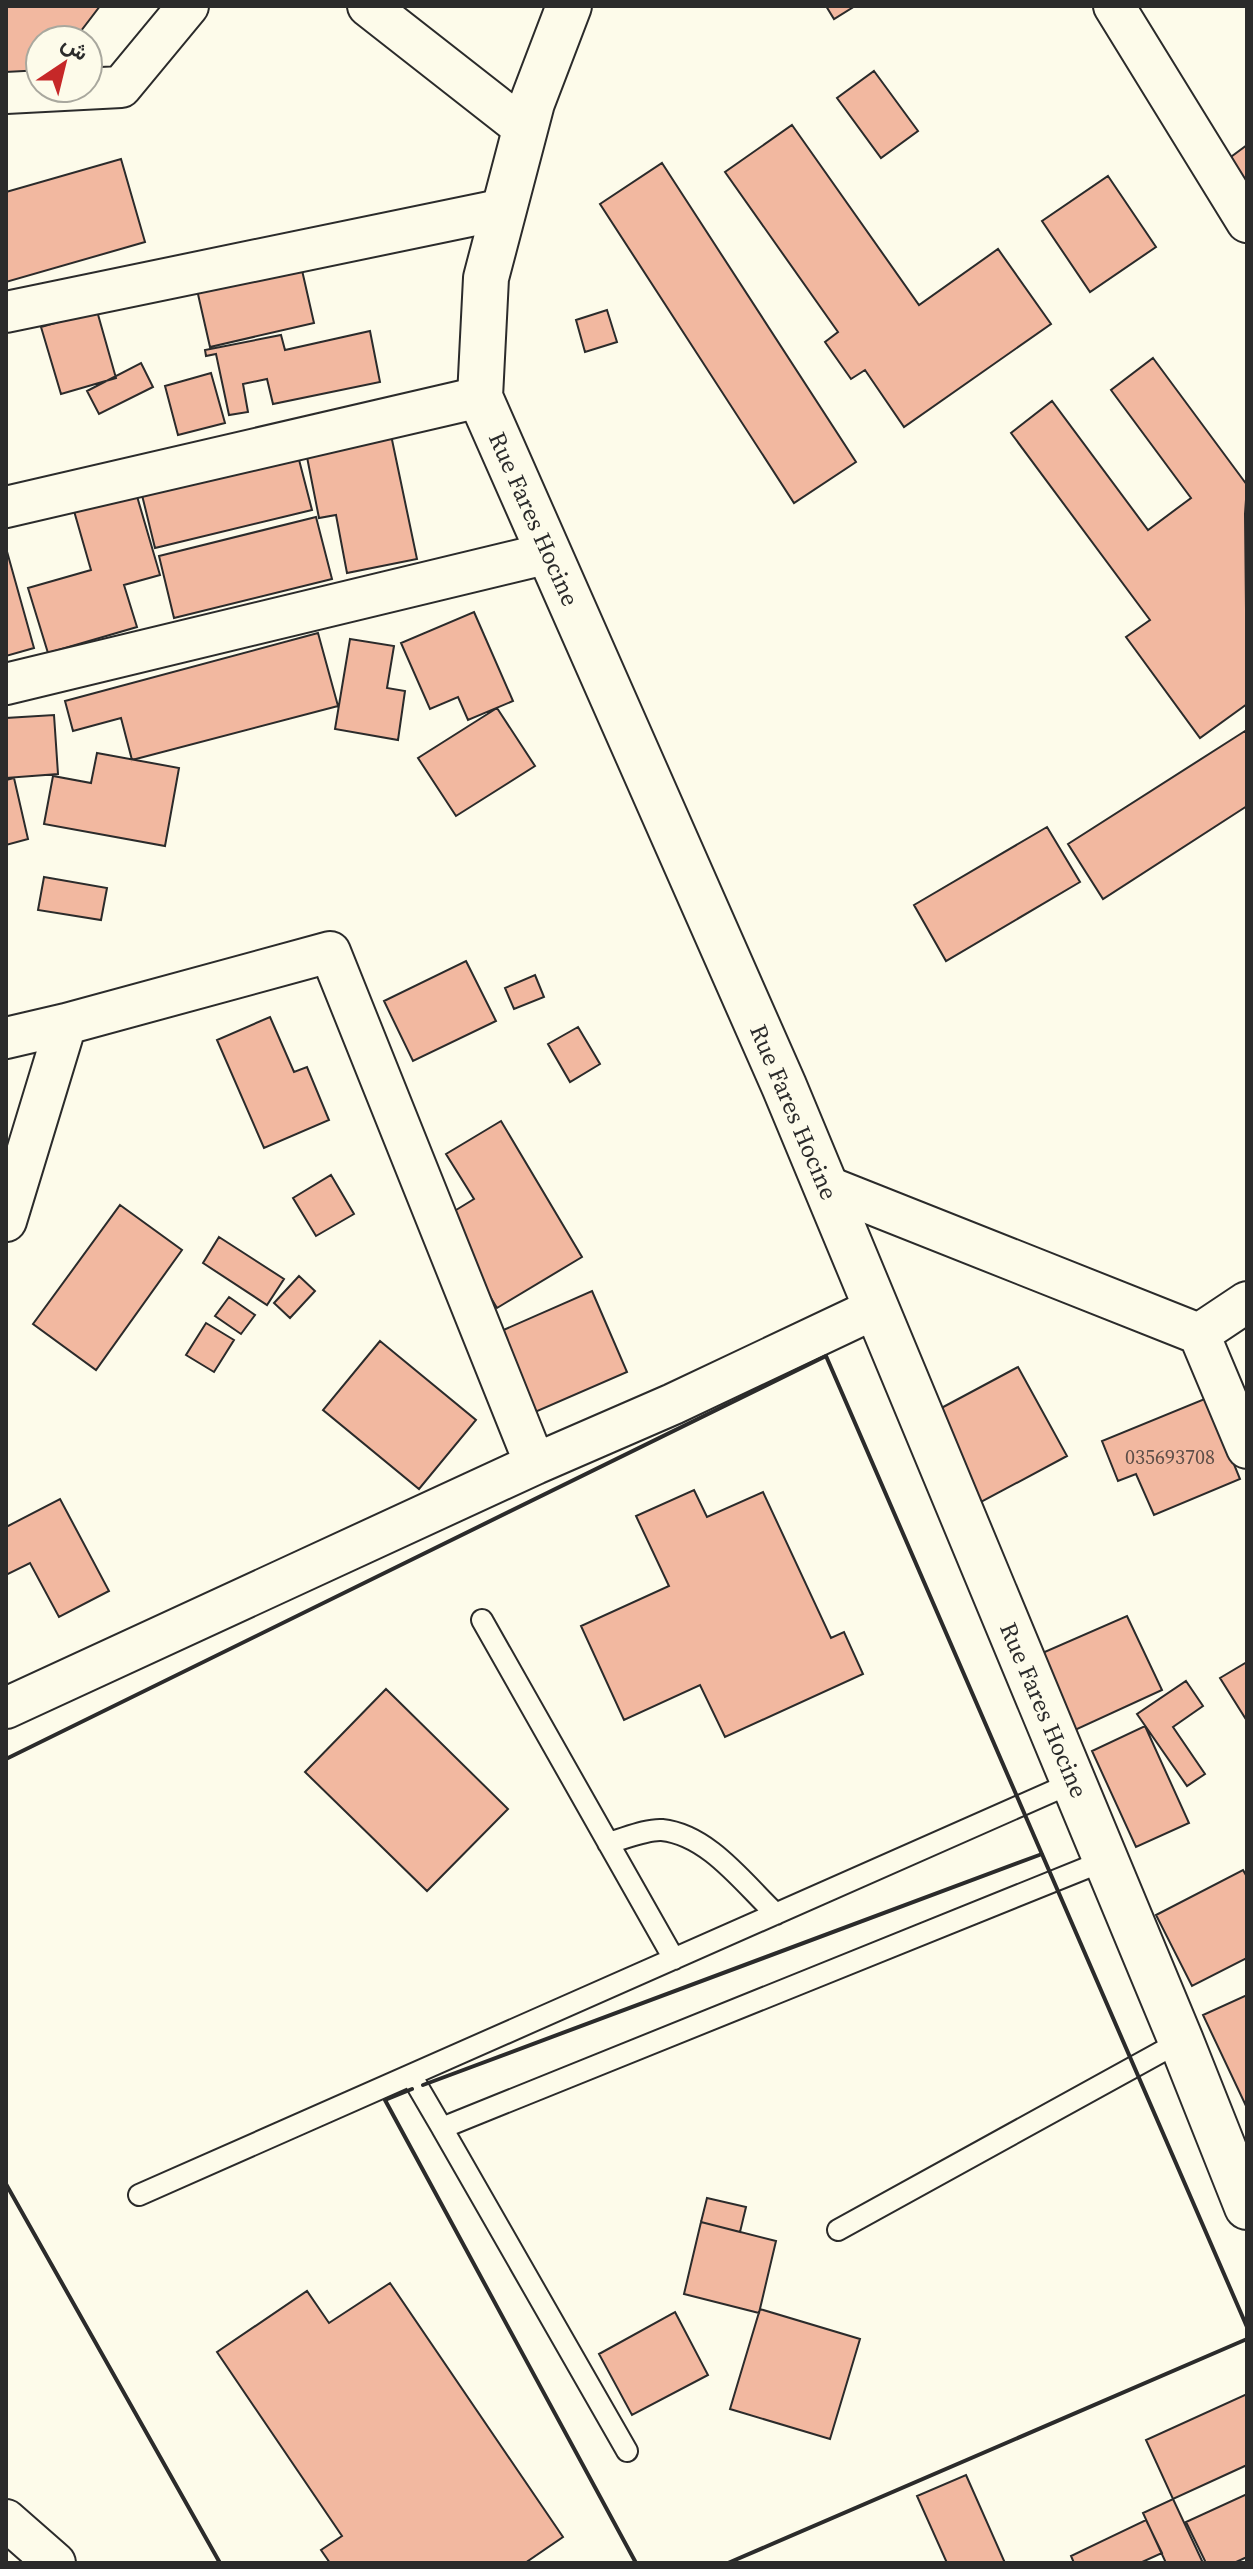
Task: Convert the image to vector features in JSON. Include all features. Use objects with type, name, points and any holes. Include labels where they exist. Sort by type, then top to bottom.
[{"type":"street","points":[[6,93],[121,87],[188,6]]},
{"type":"street","points":[[368,6],[525,129]]},
{"type":"street","name":"Rue Fares Hocine","points":[[569,6],[532,103],[486,278],[480,397],[826,1186],[1247,2207]]},
{"type":"street","points":[[1114,6],[1247,222]]},
{"type":"street","points":[[6,312],[504,209]]},
{"type":"street","points":[[6,507],[480,397]]},
{"type":"street","points":[[6,684],[549,553]]},
{"type":"street","points":[[6,1038],[330,952],[535,1464]]},
{"type":"street","points":[[6,1221],[66,1024]]},
{"type":"street","points":[[826,1186],[1199,1334],[1247,1448]]},
{"type":"street","points":[[1199,1334],[1247,1302]]},
{"type":"street","points":[[6,1708],[535,1464],[673,1404],[876,1308]]},
{"type":"street","points":[[6,2520],[55,2563]]},
{"type":"lane","points":[[482,1620],[674,1959]]},
{"type":"lane","points":[[139,2195],[1074,1782]]},
{"type":"lane","points":[[608,1843],[661,1830],[685,1837],[709,1849],[776,1914]]},
{"type":"lane","points":[[442,2128],[1106,1860]]},
{"type":"lane","points":[[838,2230],[1181,2041]]},
{"type":"lane","points":[[411,2075],[627,2451]]},
{"type":"building","points":[[6,6],[100,6],[86,24],[24,24],[24,76],[6,78]]},
{"type":"building","points":[[826,6],[855,6],[834,19]]},
{"type":"building","points":[[874,71],[918,131],[881,158],[837,98]]},
{"type":"building","points":[[792,125],[919,305],[998,249],[1051,324],[904,427],[865,370],[851,379],[825,342],[838,332],[725,172]]},
{"type":"building","points":[[1247,145],[1247,211],[1216,168]]},
{"type":"building","points":[[121,159],[145,242],[6,282],[6,192]]},
{"type":"building","points":[[662,163],[856,462],[794,503],[600,204]]},
{"type":"building","points":[[1108,176],[1156,247],[1090,292],[1042,221]]},
{"type":"building","points":[[299,257],[314,323],[210,347],[195,281]]},
{"type":"building","points":[[607,310],[617,342],[585,352],[576,320]]},
{"type":"building","points":[[97,311],[116,378],[61,394],[41,327]]},
{"type":"building","points":[[370,331],[380,382],[273,404],[267,379],[243,384],[248,412],[229,415],[216,354],[206,356],[205,350],[281,335],[285,350]]},
{"type":"building","points":[[1153,358],[1247,485],[1247,704],[1200,738],[1126,637],[1150,620],[1011,433],[1052,401],[1148,530],[1191,498],[1111,390]]},
{"type":"building","points":[[141,363],[153,387],[99,414],[87,391]]},
{"type":"building","points":[[211,373],[225,423],[178,435],[165,386]]},
{"type":"building","points":[[391,435],[417,559],[347,573],[336,515],[319,518],[306,452]]},
{"type":"building","points":[[297,452],[312,510],[155,548],[141,491]]},
{"type":"building","points":[[134,486],[160,575],[124,585],[137,627],[48,653],[28,588],[91,570],[72,504]]},
{"type":"building","points":[[316,517],[332,579],[174,618],[159,556]]},
{"type":"building","points":[[6,548],[34,648],[6,656]]},
{"type":"building","points":[[474,612],[513,701],[468,720],[458,697],[430,709],[401,643]]},
{"type":"building","points":[[318,633],[338,706],[132,760],[121,718],[73,731],[65,701]]},
{"type":"building","points":[[350,639],[394,646],[387,688],[405,691],[398,740],[335,729]]},
{"type":"building","points":[[497,708],[535,766],[456,816],[418,758]]},
{"type":"building","points":[[54,715],[58,774],[6,778],[6,718]]},
{"type":"building","points":[[1245,731],[1247,806],[1103,899],[1068,844]]},
{"type":"building","points":[[97,753],[179,768],[165,846],[44,824],[53,776],[91,783]]},
{"type":"building","points":[[14,778],[28,839],[6,845],[6,780]]},
{"type":"building","points":[[1047,827],[1080,882],[946,961],[914,905]]},
{"type":"building","points":[[44,877],[107,888],[101,920],[38,910]]},
{"type":"building","points":[[466,961],[496,1021],[413,1061],[384,1001]]},
{"type":"building","points":[[535,975],[544,997],[514,1009],[505,988]]},
{"type":"building","points":[[270,1017],[294,1072],[307,1067],[329,1120],[264,1148],[217,1040]]},
{"type":"building","points":[[578,1027],[600,1064],[570,1082],[548,1044]]},
{"type":"building","points":[[501,1121],[582,1257],[497,1308],[443,1218],[474,1199],[446,1154]]},
{"type":"building","points":[[331,1175],[354,1214],[316,1236],[293,1198]]},
{"type":"building","points":[[120,1205],[182,1250],[96,1370],[33,1324]]},
{"type":"building","points":[[219,1237],[284,1279],[267,1305],[203,1263]]},
{"type":"building","points":[[299,1276],[315,1291],[290,1318],[274,1303]]},
{"type":"building","points":[[592,1291],[627,1372],[519,1419],[483,1339]]},
{"type":"building","points":[[229,1297],[255,1315],[241,1334],[215,1316]]},
{"type":"building","points":[[206,1323],[234,1340],[214,1372],[186,1355]]},
{"type":"building","points":[[380,1341],[476,1420],[419,1489],[323,1410]]},
{"type":"building","points":[[1018,1367],[1067,1456],[981,1502],[932,1413]]},
{"type":"building","points":[[1207,1398],[1240,1479],[1154,1515],[1136,1474],[1118,1481],[1102,1441]]},
{"type":"building","points":[[694,1490],[707,1517],[763,1492],[831,1638],[844,1632],[863,1674],[725,1737],[700,1685],[624,1720],[581,1626],[669,1586],[636,1516]]},
{"type":"building","points":[[60,1499],[109,1591],[59,1617],[30,1563],[6,1575],[6,1527]]},
{"type":"building","points":[[1127,1616],[1162,1690],[1075,1730],[1040,1654]]},
{"type":"building","points":[[1247,1662],[1247,1721],[1220,1678]]},
{"type":"building","points":[[1186,1681],[1203,1706],[1173,1727],[1205,1774],[1187,1786],[1137,1714]]},
{"type":"building","points":[[386,1689],[508,1809],[427,1891],[305,1772]]},
{"type":"building","points":[[1145,1726],[1189,1823],[1136,1847],[1092,1751]]},
{"type":"building","points":[[1243,1870],[1247,1877],[1247,1958],[1192,1986],[1156,1915]]},
{"type":"building","points":[[1247,1995],[1247,2108],[1203,2015]]},
{"type":"building","points":[[707,2198],[746,2207],[740,2232],[701,2222]]},
{"type":"building","points":[[701,2222],[776,2241],[759,2313],[684,2294]]},
{"type":"building","points":[[390,2283],[563,2537],[525,2563],[330,2563],[321,2550],[342,2536],[217,2352],[307,2291],[329,2323]]},
{"type":"building","points":[[760,2309],[860,2339],[830,2439],[730,2409]]},
{"type":"building","points":[[675,2312],[708,2375],[632,2415],[599,2354]]},
{"type":"building","points":[[1247,2394],[1247,2465],[1173,2499],[1146,2440]]},
{"type":"building","points":[[966,2475],[1005,2563],[947,2563],[917,2496]]},
{"type":"building","points":[[1247,2494],[1247,2557],[1234,2563],[1206,2563],[1186,2522]]},
{"type":"building","points":[[1173,2499],[1203,2563],[1166,2563],[1143,2513]]},
{"type":"building","points":[[1146,2520],[1162,2553],[1140,2563],[1074,2563],[1071,2556]]},
{"type":"wall","points":[[6,1759],[826,1356],[1247,2327]]},
{"type":"wall","points":[[423,2085],[1042,1854]]},
{"type":"wall","points":[[412,2089],[385,2100],[636,2563]]},
{"type":"wall","points":[[6,2184],[220,2563]]},
{"type":"wall","points":[[728,2563],[1247,2339]]}]
